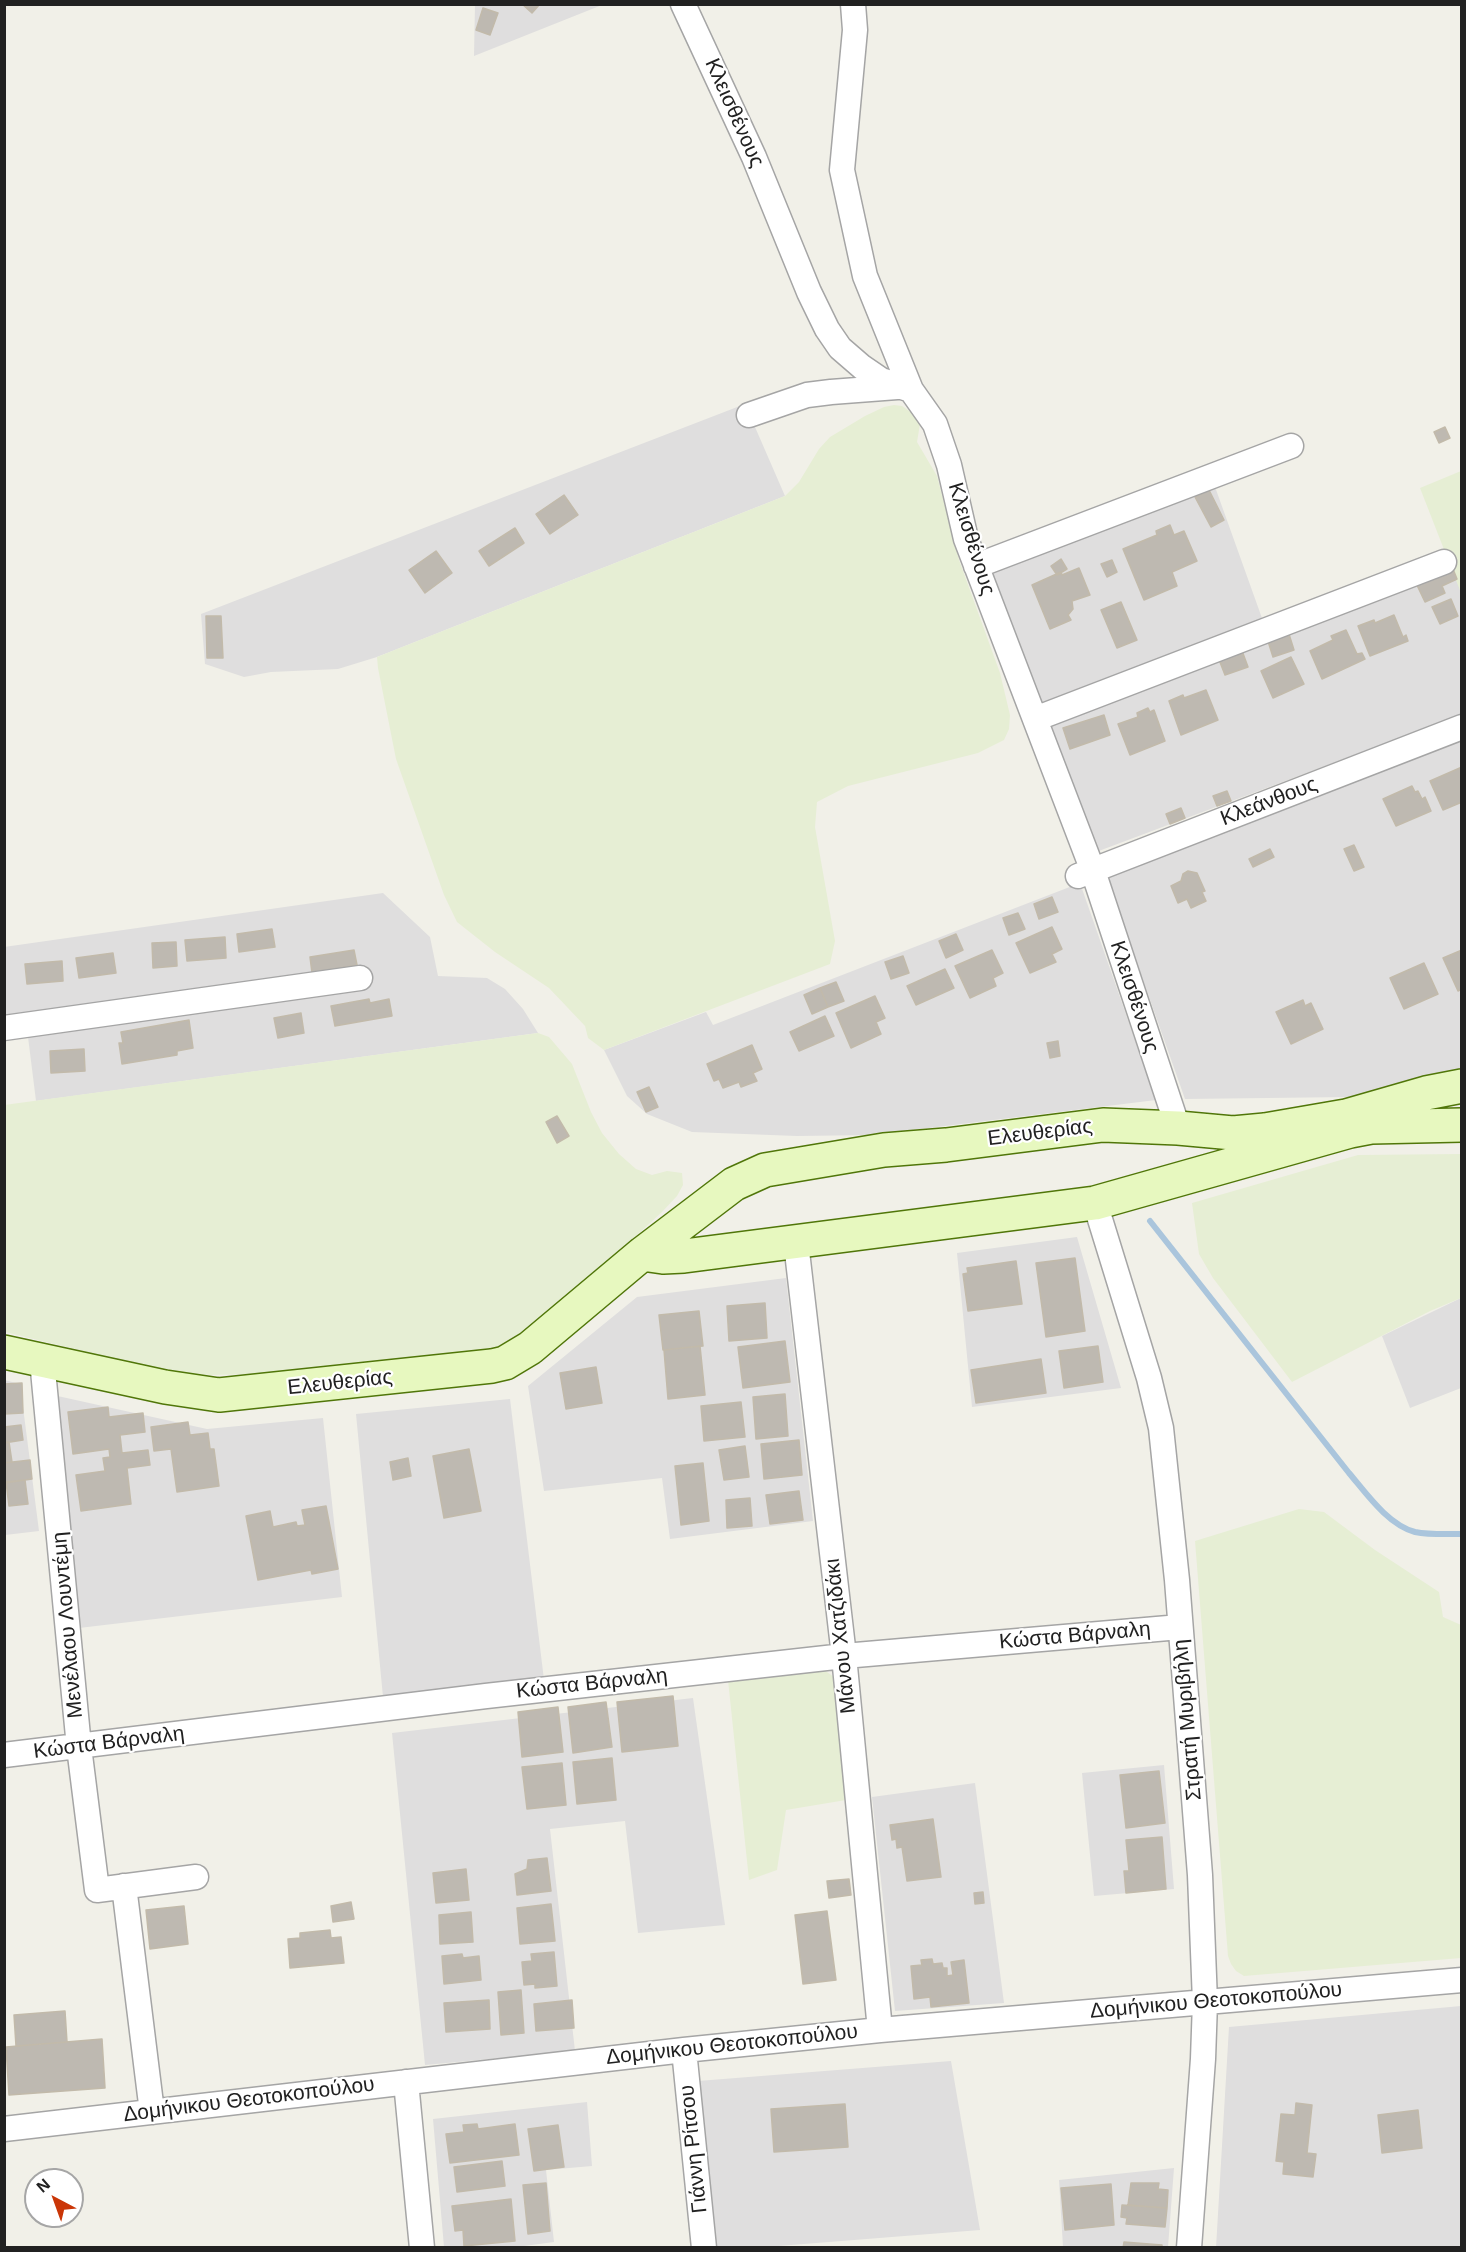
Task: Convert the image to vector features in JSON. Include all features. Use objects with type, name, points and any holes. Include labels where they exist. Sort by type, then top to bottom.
[{"type":"street","name":"Κλεισθένους","points":[[683,4],[754,157],[809,292],[827,329],[840,348],[862,367],[881,380],[907,389],[935,424],[948,465],[963,529],[1035,718],[1085,874],[1178,1128]]},
{"type":"street","points":[[749,415],[807,395],[907,389],[865,276],[842,170],[855,30],[853,4]]},
{"type":"street","points":[[976,566],[1291,446]]},
{"type":"street","points":[[1035,718],[1444,562]]},
{"type":"street","name":"Κλεάνθους","points":[[1085,874],[1461,727]]},
{"type":"street","points":[[4,1028],[360,978]]},
{"type":"street","name":"Ελευθερίας","points":[[4,1352],[165,1387],[219,1395],[492,1366],[505,1363],[530,1348],[642,1254],[734,1184],[765,1170],[885,1150],[946,1145],[1102,1125],[1233,1133],[1265,1130],[1346,1116],[1426,1093],[1461,1086]]},
{"type":"street","points":[[642,1254],[663,1257],[684,1256],[1095,1203],[1350,1131],[1382,1127],[1461,1125]]},
{"type":"street","name":"Στρατή Μυριβήλη","points":[[1095,1203],[1149,1378],[1161,1428],[1180,1627],[1200,1875],[1205,2002],[1189,2247]]},
{"type":"street","name":"Μάνου Χατζιδάκι","points":[[796,1243],[844,1656],[880,2030]]},
{"type":"street","name":"Μενέλαου Λουντέμη","points":[[42,1360],[79,1747],[97,1890],[124,1886]]},
{"type":"street","name":"Κώστα Βάρναλη","points":[[4,1755],[474,1697],[844,1656],[1180,1627]]},
{"type":"street","points":[[152,2112],[124,1886],[196,1877]]},
{"type":"street","name":"Δομήνικου Θεοτοκοπούλου","points":[[4,2129],[684,2050],[880,2030],[1461,1980]]},
{"type":"street","name":"Γιάννη Ρίτσου","points":[[684,2050],[704,2247]]},
{"type":"street","points":[[406,2082],[422,2247]]},
{"type":"shaded area","points":[[475,5],[602,5],[474,56]]},
{"type":"shaded area","points":[[745,404],[785,496],[377,657],[338,669],[271,672],[244,677],[205,664],[201,614]]},
{"type":"shaded area","points":[[1214,484],[1263,621],[1041,707],[988,571]]},
{"type":"shaded area","points":[[1452,566],[1461,591],[1461,715],[1096,852],[1046,723]]},
{"type":"shaded area","points":[[1461,741],[1461,1069],[1349,1097],[1185,1099],[1106,875]]},
{"type":"shaded area","points":[[1080,883],[1156,1100],[872,1135],[797,1136],[692,1132],[647,1114],[627,1096],[604,1050],[706,1012],[713,1025]]},
{"type":"shaded area","points":[[383,893],[430,937],[438,976],[487,978],[505,989],[523,1009],[538,1033],[36,1101],[26,1021],[5,1024],[4,947]]},
{"type":"shaded area","points":[[1077,1237],[1121,1388],[972,1407],[957,1253]]},
{"type":"shaded area","points":[[786,1278],[813,1521],[670,1539],[662,1478],[544,1491],[528,1386],[637,1297]]},
{"type":"shaded area","points":[[1461,1298],[1461,1388],[1410,1408],[1382,1336]]},
{"type":"shaded area","points":[[4,1380],[20,1384],[39,1531],[5,1535]]},
{"type":"shaded area","points":[[53,1395],[207,1429],[323,1418],[342,1597],[79,1628]]},
{"type":"shaded area","points":[[510,1399],[544,1680],[383,1697],[356,1414]]},
{"type":"shaded area","points":[[693,1698],[725,1925],[638,1933],[625,1821],[550,1829],[575,2051],[425,2065],[392,1733]]},
{"type":"shaded area","points":[[1164,1765],[1174,1889],[1094,1896],[1082,1773]]},
{"type":"shaded area","points":[[975,1783],[1004,2003],[895,2011],[872,1797]]},
{"type":"shaded area","points":[[1461,2006],[1461,2247],[1216,2248],[1229,2027]]},
{"type":"shaded area","points":[[951,2061],[980,2230],[766,2247],[716,2247],[698,2081]]},
{"type":"shaded area","points":[[587,2102],[592,2166],[546,2170],[554,2242],[509,2248],[444,2247],[433,2119]]},
{"type":"shaded area","points":[[1174,2168],[1168,2247],[1063,2247],[1059,2180]]},
{"type":"green space","points":[[894,405],[902,406],[918,417],[920,424],[917,442],[937,476],[959,560],[1000,673],[1010,715],[1009,729],[1004,740],[978,753],[848,786],[817,802],[815,827],[835,941],[830,964],[604,1050],[588,1038],[585,1026],[549,988],[495,952],[457,922],[444,895],[396,759],[377,657],[785,496],[799,482],[819,449],[830,437],[865,416]]},
{"type":"green space","points":[[1461,471],[1461,593],[1420,488]]},
{"type":"green space","points":[[538,1033],[549,1037],[572,1064],[591,1112],[602,1133],[619,1154],[636,1169],[652,1175],[667,1171],[682,1173],[683,1185],[677,1196],[662,1212],[625,1246],[511,1343],[495,1350],[258,1374],[210,1375],[169,1372],[5,1332],[4,1105]]},
{"type":"green space","points":[[1461,1154],[1461,1298],[1430,1311],[1292,1382],[1213,1278],[1199,1254],[1192,1203],[1358,1155]]},
{"type":"green space","points":[[1299,1509],[1324,1512],[1375,1550],[1439,1592],[1443,1617],[1461,1625],[1461,1958],[1244,1976],[1236,1971],[1228,1956],[1195,1541]]},
{"type":"green space","points":[[824,1670],[834,1677],[846,1800],[786,1810],[777,1870],[749,1880],[728,1680]]},
{"type":"building","points":[[522,4],[540,4],[532,13]]},
{"type":"building","points":[[483,8],[498,13],[490,35],[476,30]]},
{"type":"building","points":[[1445,427],[1450,438],[1439,443],[1434,432]]},
{"type":"building","points":[[1209,490],[1224,520],[1211,527],[1195,497]]},
{"type":"building","points":[[564,495],[578,515],[550,534],[536,514]]},
{"type":"building","points":[[1170,525],[1174,535],[1184,531],[1197,561],[1172,572],[1177,586],[1144,600],[1123,549],[1157,535],[1156,531]]},
{"type":"building","points":[[515,528],[524,543],[489,566],[479,551]]},
{"type":"building","points":[[436,551],[452,573],[425,593],[409,570]]},
{"type":"building","points":[[1061,559],[1067,569],[1057,575],[1051,566]]},
{"type":"building","points":[[1112,560],[1117,572],[1107,577],[1101,564]]},
{"type":"building","points":[[1079,568],[1090,595],[1072,601],[1073,609],[1068,615],[1071,620],[1050,629],[1032,585],[1061,572],[1062,575]]},
{"type":"building","points":[[1453,569],[1457,579],[1442,586],[1445,593],[1425,602],[1415,581]]},
{"type":"building","points":[[1451,599],[1458,616],[1440,624],[1432,607]]},
{"type":"building","points":[[1121,602],[1137,640],[1117,648],[1101,610]]},
{"type":"building","points":[[1394,615],[1403,637],[1406,635],[1408,641],[1370,656],[1358,626],[1374,620],[1375,623]]},
{"type":"building","points":[[206,616],[221,616],[223,658],[207,658]]},
{"type":"building","points":[[1346,630],[1357,654],[1362,653],[1365,659],[1322,679],[1310,651],[1333,640],[1331,636]]},
{"type":"building","points":[[1288,631],[1294,650],[1273,657],[1267,638]]},
{"type":"building","points":[[1241,648],[1248,667],[1225,675],[1218,657]]},
{"type":"building","points":[[1291,657],[1304,684],[1273,698],[1261,671]]},
{"type":"building","points":[[1206,690],[1218,720],[1181,735],[1169,701]]},
{"type":"building","points":[[1148,708],[1150,712],[1154,710],[1165,741],[1130,755],[1118,724],[1138,717],[1137,713]]},
{"type":"building","points":[[1104,715],[1110,735],[1070,749],[1063,728]]},
{"type":"building","points":[[1462,767],[1462,802],[1443,810],[1430,781]]},
{"type":"building","points":[[1412,786],[1422,799],[1425,797],[1431,811],[1396,826],[1383,799]]},
{"type":"building","points":[[1227,791],[1231,801],[1217,806],[1213,796]]},
{"type":"building","points":[[1181,808],[1185,818],[1170,824],[1166,814]]},
{"type":"building","points":[[1354,845],[1364,867],[1354,871],[1344,849]]},
{"type":"building","points":[[1270,849],[1274,857],[1253,867],[1249,859]]},
{"type":"building","points":[[1188,871],[1197,873],[1205,891],[1202,892],[1206,901],[1191,908],[1187,899],[1178,903],[1171,886],[1181,881],[1183,874]]},
{"type":"building","points":[[1052,897],[1058,912],[1039,919],[1034,904]]},
{"type":"building","points":[[1018,913],[1025,929],[1009,935],[1003,918]]},
{"type":"building","points":[[1052,927],[1062,949],[1052,954],[1056,962],[1030,973],[1016,943]]},
{"type":"building","points":[[272,929],[275,947],[239,952],[237,934]]},
{"type":"building","points":[[956,934],[963,950],[946,958],[939,941]]},
{"type":"building","points":[[225,937],[226,958],[187,961],[185,940]]},
{"type":"building","points":[[176,942],[177,966],[153,968],[152,943]]},
{"type":"building","points":[[354,950],[357,965],[312,973],[310,957]]},
{"type":"building","points":[[992,950],[1003,973],[993,978],[996,986],[970,998],[955,966]]},
{"type":"building","points":[[1462,950],[1462,989],[1458,991],[1443,958]]},
{"type":"building","points":[[113,953],[116,973],[79,978],[76,958]]},
{"type":"building","points":[[903,956],[909,973],[891,979],[885,962]]},
{"type":"building","points":[[62,961],[63,981],[27,984],[25,964]]},
{"type":"building","points":[[1424,963],[1438,994],[1404,1009],[1390,978]]},
{"type":"building","points":[[945,969],[954,988],[916,1005],[907,986]]},
{"type":"building","points":[[836,982],[844,1001],[828,1007],[820,988]]},
{"type":"building","points":[[820,988],[828,1007],[812,1014],[804,995]]},
{"type":"building","points":[[875,996],[885,1018],[876,1022],[881,1034],[851,1048],[836,1013]]},
{"type":"building","points":[[369,999],[370,1003],[389,999],[392,1016],[335,1026],[331,1006]]},
{"type":"building","points":[[1303,1000],[1305,1006],[1311,1003],[1323,1029],[1291,1044],[1276,1012]]},
{"type":"building","points":[[301,1013],[304,1033],[278,1038],[274,1018]]},
{"type":"building","points":[[825,1016],[834,1036],[799,1051],[790,1032]]},
{"type":"building","points":[[189,1020],[193,1048],[177,1051],[177,1055],[122,1064],[119,1043],[123,1043],[121,1032]]},
{"type":"building","points":[[1058,1041],[1060,1056],[1050,1058],[1047,1043]]},
{"type":"building","points":[[752,1045],[762,1069],[753,1073],[757,1081],[741,1087],[739,1082],[723,1088],[719,1079],[714,1081],[707,1064]]},
{"type":"building","points":[[84,1049],[85,1071],[51,1073],[50,1051]]},
{"type":"building","points":[[649,1087],[658,1107],[646,1112],[637,1092]]},
{"type":"building","points":[[557,1116],[569,1136],[557,1143],[546,1122]]},
{"type":"building","points":[[1075,1258],[1085,1331],[1046,1337],[1036,1263]]},
{"type":"building","points":[[1016,1261],[1022,1304],[968,1311],[963,1274],[968,1273],[967,1268]]},
{"type":"building","points":[[765,1303],[767,1338],[729,1341],[727,1306]]},
{"type":"building","points":[[699,1311],[703,1346],[663,1350],[659,1315]]},
{"type":"building","points":[[785,1341],[790,1382],[743,1388],[738,1347]]},
{"type":"building","points":[[700,1346],[705,1395],[668,1399],[664,1350]]},
{"type":"building","points":[[1098,1346],[1103,1382],[1064,1388],[1059,1351]]},
{"type":"building","points":[[1041,1359],[1046,1393],[976,1403],[971,1370]]},
{"type":"building","points":[[596,1367],[602,1403],[566,1409],[560,1373]]},
{"type":"building","points":[[22,1383],[23,1413],[4,1414],[4,1384]]},
{"type":"building","points":[[785,1394],[788,1436],[756,1439],[753,1397]]},
{"type":"building","points":[[741,1402],[745,1437],[704,1441],[701,1406]]},
{"type":"building","points":[[108,1407],[109,1417],[143,1413],[145,1432],[120,1435],[122,1453],[148,1450],[150,1465],[127,1468],[131,1504],[81,1511],[76,1475],[105,1471],[103,1458],[110,1457],[109,1449],[73,1454],[68,1412]]},
{"type":"building","points":[[188,1422],[190,1435],[208,1433],[210,1449],[214,1449],[219,1486],[177,1492],[171,1449],[154,1451],[151,1427]]},
{"type":"building","points":[[21,1425],[23,1440],[4,1443],[4,1427]]},
{"type":"building","points":[[799,1440],[802,1475],[764,1479],[761,1444]]},
{"type":"building","points":[[9,1442],[12,1462],[4,1463],[4,1443]]},
{"type":"building","points":[[745,1446],[749,1477],[724,1480],[719,1450]]},
{"type":"building","points":[[469,1449],[481,1511],[444,1518],[433,1456]]},
{"type":"building","points":[[408,1458],[411,1476],[393,1480],[390,1462]]},
{"type":"building","points":[[30,1460],[32,1479],[4,1483],[4,1463]]},
{"type":"building","points":[[703,1463],[709,1521],[681,1525],[675,1466]]},
{"type":"building","points":[[25,1480],[28,1504],[9,1506],[6,1482]]},
{"type":"building","points":[[799,1491],[803,1520],[770,1524],[766,1495]]},
{"type":"building","points":[[750,1498],[752,1526],[727,1528],[726,1500]]},
{"type":"building","points":[[326,1506],[338,1569],[312,1574],[311,1570],[258,1580],[246,1516],[270,1511],[273,1527],[296,1522],[297,1526],[305,1525],[302,1510]]},
{"type":"building","points":[[673,1696],[678,1746],[622,1752],[617,1702]]},
{"type":"building","points":[[606,1702],[612,1747],[573,1753],[568,1707]]},
{"type":"building","points":[[558,1707],[563,1752],[522,1757],[518,1712]]},
{"type":"building","points":[[612,1758],[616,1800],[577,1804],[573,1762]]},
{"type":"building","points":[[562,1763],[566,1805],[527,1809],[522,1767]]},
{"type":"building","points":[[1159,1771],[1165,1823],[1126,1828],[1120,1775]]},
{"type":"building","points":[[933,1819],[941,1877],[907,1881],[902,1847],[897,1848],[896,1839],[892,1840],[890,1825]]},
{"type":"building","points":[[1162,1837],[1166,1889],[1126,1893],[1124,1871],[1129,1871],[1126,1840]]},
{"type":"building","points":[[547,1858],[551,1891],[517,1895],[515,1874],[527,1869],[528,1860]]},
{"type":"building","points":[[466,1869],[469,1900],[436,1903],[433,1873]]},
{"type":"building","points":[[849,1879],[851,1895],[829,1898],[827,1881]]},
{"type":"building","points":[[983,1892],[984,1903],[975,1904],[974,1893]]},
{"type":"building","points":[[351,1902],[354,1919],[333,1922],[331,1906]]},
{"type":"building","points":[[551,1904],[555,1941],[520,1944],[517,1908]]},
{"type":"building","points":[[184,1906],[188,1944],[150,1949],[146,1910]]},
{"type":"building","points":[[827,1911],[836,1980],[803,1984],[795,1915]]},
{"type":"building","points":[[471,1912],[473,1942],[440,1944],[439,1915]]},
{"type":"building","points":[[330,1930],[331,1938],[341,1937],[344,1963],[290,1968],[288,1939],[300,1938],[300,1933]]},
{"type":"building","points":[[554,1952],[557,1986],[535,1988],[535,1984],[524,1985],[522,1962],[532,1961],[531,1954]]},
{"type":"building","points":[[462,1954],[463,1958],[479,1956],[481,1980],[444,1984],[442,1956]]},
{"type":"building","points":[[932,1959],[933,1964],[942,1963],[943,1968],[947,1968],[947,1976],[953,1975],[951,1962],[964,1960],[969,2003],[931,2007],[930,1997],[914,1999],[911,1966],[922,1965],[921,1960]]},
{"type":"building","points":[[521,1990],[524,2033],[501,2035],[498,1992]]},
{"type":"building","points":[[489,2000],[490,2029],[446,2032],[444,2003]]},
{"type":"building","points":[[572,2000],[574,2028],[536,2031],[534,2004]]},
{"type":"building","points":[[65,2011],[67,2042],[16,2046],[14,2015]]},
{"type":"building","points":[[102,2039],[105,2088],[9,2095],[6,2047]]},
{"type":"building","points":[[1296,2103],[1312,2105],[1307,2153],[1316,2154],[1313,2177],[1283,2174],[1284,2162],[1276,2161],[1281,2114],[1295,2115]]},
{"type":"building","points":[[845,2104],[848,2147],[774,2152],[771,2109]]},
{"type":"building","points":[[1418,2110],[1422,2148],[1382,2153],[1378,2115]]},
{"type":"building","points":[[477,2124],[478,2129],[515,2124],[519,2155],[450,2163],[446,2134],[464,2132],[463,2125]]},
{"type":"building","points":[[558,2125],[564,2167],[534,2171],[528,2129]]},
{"type":"building","points":[[502,2161],[505,2186],[457,2192],[454,2167]]},
{"type":"building","points":[[546,2183],[550,2231],[528,2234],[523,2185]]},
{"type":"building","points":[[1131,2183],[1159,2183],[1158,2189],[1168,2190],[1167,2208],[1128,2205]]},
{"type":"building","points":[[1111,2184],[1114,2225],[1065,2230],[1061,2188]]},
{"type":"building","points":[[511,2199],[515,2241],[464,2246],[463,2230],[455,2231],[452,2206]]},
{"type":"building","points":[[1122,2205],[1167,2208],[1165,2227],[1126,2224],[1127,2218],[1121,2217]]},
{"type":"building","points":[[1124,2242],[1162,2245],[1162,2248],[1123,2248]]},
{"type":"waterway","points":[[1150,1221],[1378,1507],[1396,1523],[1415,1532],[1462,1534]]}]
